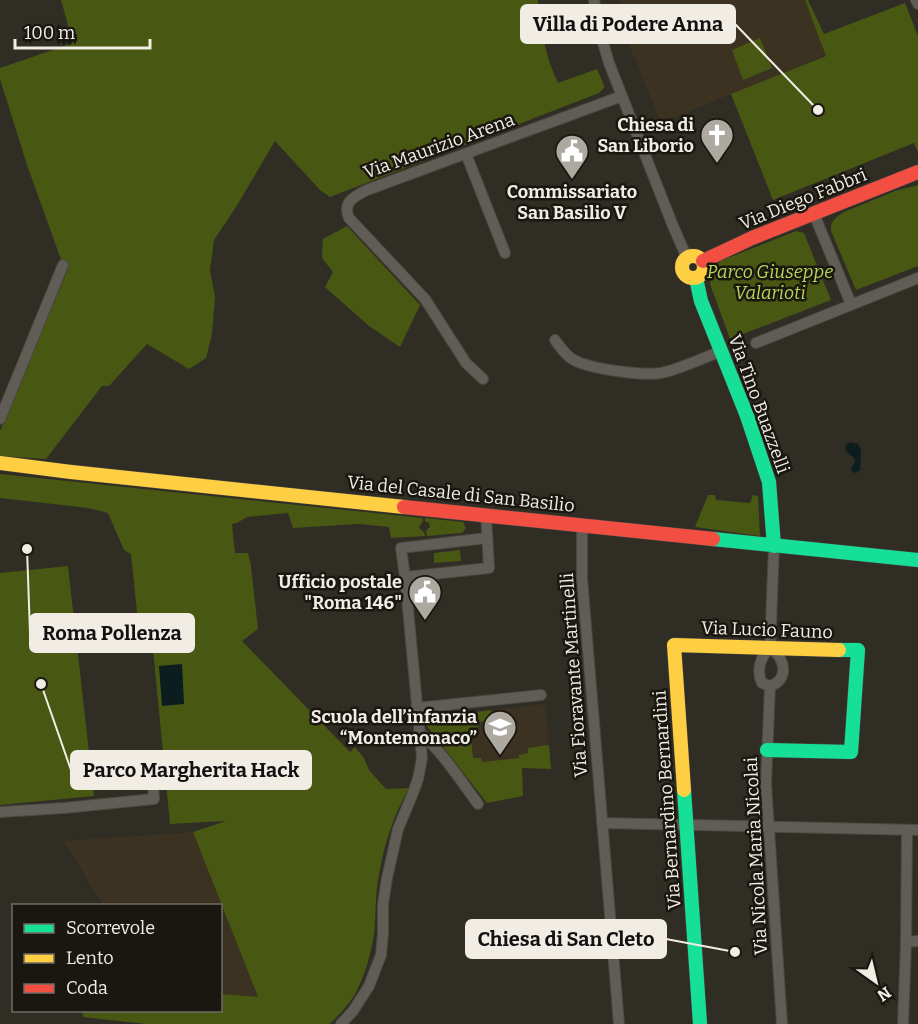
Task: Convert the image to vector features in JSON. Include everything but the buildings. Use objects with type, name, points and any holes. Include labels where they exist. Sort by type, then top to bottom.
[{"type":"street","points":[[594,0],[603,42],[622,96],[687,258]]},
{"type":"street","name":"Via Maurizio Arena","points":[[483,379],[471,370],[425,300],[352,222],[346,210],[351,199],[622,96]]},
{"type":"street","points":[[466,154],[505,253]]},
{"type":"street","name":"Via Diego Fabbri","points":[[703,261],[752,238],[918,172]]},
{"type":"street","points":[[814,214],[851,304]]},
{"type":"street","points":[[694,256],[703,261],[704,271],[700,276],[691,278],[684,273],[682,268],[687,258],[694,256]]},
{"type":"street","points":[[0,419],[63,265]]},
{"type":"street","name":"Via Tino Buazzelli","points":[[696,278],[701,301],[747,416],[769,482],[774,546]]},
{"type":"street","points":[[756,343],[918,278]]},
{"type":"street","points":[[555,340],[568,356],[579,363],[644,374],[663,372],[722,351]]},
{"type":"street","name":"Via del Casale di San Basilio","points":[[0,463],[918,560]]},
{"type":"street","points":[[405,577],[489,568],[486,515]]},
{"type":"street","name":"Via Fioravante Martinelli","points":[[582,525],[582,578],[619,1024]]},
{"type":"street","points":[[341,1024],[353,1011],[369,986],[381,955],[383,904],[387,878],[400,821],[418,779],[422,758],[401,548],[487,538]]},
{"type":"street","points":[[770,648],[780,658],[783,671],[780,681],[770,686],[762,683],[759,675],[763,656],[770,648],[774,546]]},
{"type":"street","name":"Via Lucio Fauno","points":[[674,645],[858,650],[851,753],[767,750]]},
{"type":"street","name":"Via Bernardino Bernardini","points":[[674,645],[700,1024]]},
{"type":"street","name":"Via Nicola Maria Nicolai","points":[[770,686],[766,784],[782,1024]]},
{"type":"street","points":[[416,708],[541,695]]},
{"type":"street","points":[[419,732],[446,762],[478,804]]},
{"type":"street","points":[[0,812],[154,799],[152,773]]},
{"type":"street","points":[[602,823],[913,830],[903,1024]]},
{"type":"street","points":[[906,942],[918,941]]},
{"type":"shaded area","points":[[620,0],[805,0],[826,55],[661,123],[630,47]]},
{"type":"shaded area","points":[[850,442],[858,444],[861,450],[860,470],[855,473],[851,468],[855,459],[845,449]]},
{"type":"shaded area","points":[[182,664],[184,704],[162,706],[159,666]]},
{"type":"shaded area","name":"Scuola dell’infanzia “Montemonaco”","points":[[545,704],[551,769],[522,768],[523,796],[487,803],[427,726],[426,718]]},
{"type":"shaded area","points":[[193,832],[221,904],[102,904],[64,841]]},
{"type":"shaded area","points":[[222,906],[258,998],[222,994]]},
{"type":"green space","points":[[61,0],[538,0],[544,43],[558,83],[597,69],[604,88],[599,93],[330,197],[320,190],[275,141],[214,240],[210,270],[215,297],[212,334],[206,358],[189,369],[147,344],[109,386],[102,386],[46,459],[0,456],[0,431],[68,269],[63,265],[27,165],[0,79],[0,68],[73,43]]},
{"type":"green space","points":[[805,0],[808,0],[824,34],[905,3],[918,36],[918,152],[914,143],[773,200],[731,94],[826,56]]},
{"type":"green space","points":[[760,38],[772,68],[743,80],[732,50]]},
{"type":"green space","points":[[918,185],[918,266],[856,290],[831,231],[833,222],[844,212],[895,191]]},
{"type":"green space","points":[[347,226],[420,305],[400,347],[369,326],[325,287],[333,272],[322,258],[323,239]]},
{"type":"green space","name":"Parco Giuseppe Valarioti","points":[[796,231],[804,233],[831,300],[730,339],[710,284],[712,272],[720,261]]},
{"type":"green space","points":[[0,474],[422,518],[423,521],[419,527],[425,536],[391,538],[389,527],[359,524],[293,528],[288,513],[247,517],[232,524],[235,553],[248,553],[258,629],[242,641],[350,752],[355,747],[364,758],[369,770],[386,789],[409,788],[394,819],[381,863],[374,935],[366,969],[353,997],[330,1024],[146,1024],[83,1017],[82,1012],[222,1012],[222,994],[258,997],[193,832],[226,821],[170,824],[153,650],[140,641],[131,554],[124,550],[108,513],[88,508],[0,498]]},
{"type":"green space","points":[[708,495],[715,495],[716,500],[750,503],[753,495],[758,496],[760,536],[695,527]]},
{"type":"green space","points":[[425,518],[463,522],[466,528],[462,533],[427,536],[426,531],[430,527]]},
{"type":"green space","points":[[460,550],[461,561],[434,563],[434,553]]},
{"type":"green space","points":[[68,566],[94,796],[0,805],[0,573]]},
{"type":"green space","points":[[491,710],[492,720],[478,722],[478,727],[470,728],[473,758],[481,758],[482,762],[519,758],[519,755],[528,753],[528,748],[549,745],[551,769],[522,768],[523,796],[487,803],[427,726],[426,718]]},
{"type":"traffic: fast","points":[[696,278],[701,301],[747,416],[769,482],[774,546]]},
{"type":"traffic: fast","points":[[713,539],[918,560]]},
{"type":"traffic: fast","points":[[767,750],[851,752],[858,650],[839,650]]},
{"type":"traffic: fast","points":[[684,790],[700,1024]]},
{"type":"traffic: slow","points":[[693,256],[701,259],[704,267],[701,275],[693,278],[685,275],[682,267],[685,259],[693,256]]},
{"type":"traffic: slow","points":[[0,463],[404,507]]},
{"type":"traffic: slow","points":[[684,790],[674,645],[839,650]]},
{"type":"traffic: jam","points":[[703,261],[752,238],[918,172]]},
{"type":"traffic: jam","points":[[404,507],[713,539]]},
{"type":"place","name":"Villa di Podere Anna","points":[[818,110]]},
{"type":"place","name":"Chiesa di San Liborio","points":[[717,164]]},
{"type":"place","name":"Commissariato San Basilio V","points":[[572,180]]},
{"type":"place","name":"Roma Pollenza","points":[[27,549]]},
{"type":"place","name":"Ufficio postale \"Roma 146\"","points":[[425,621]]},
{"type":"place","name":"Parco Margherita Hack","points":[[41,684]]},
{"type":"place","name":"Scuola dell’infanzia “Montemonaco”","points":[[500,756]]},
{"type":"place","name":"Chiesa di San Cleto","points":[[735,952]]}]
